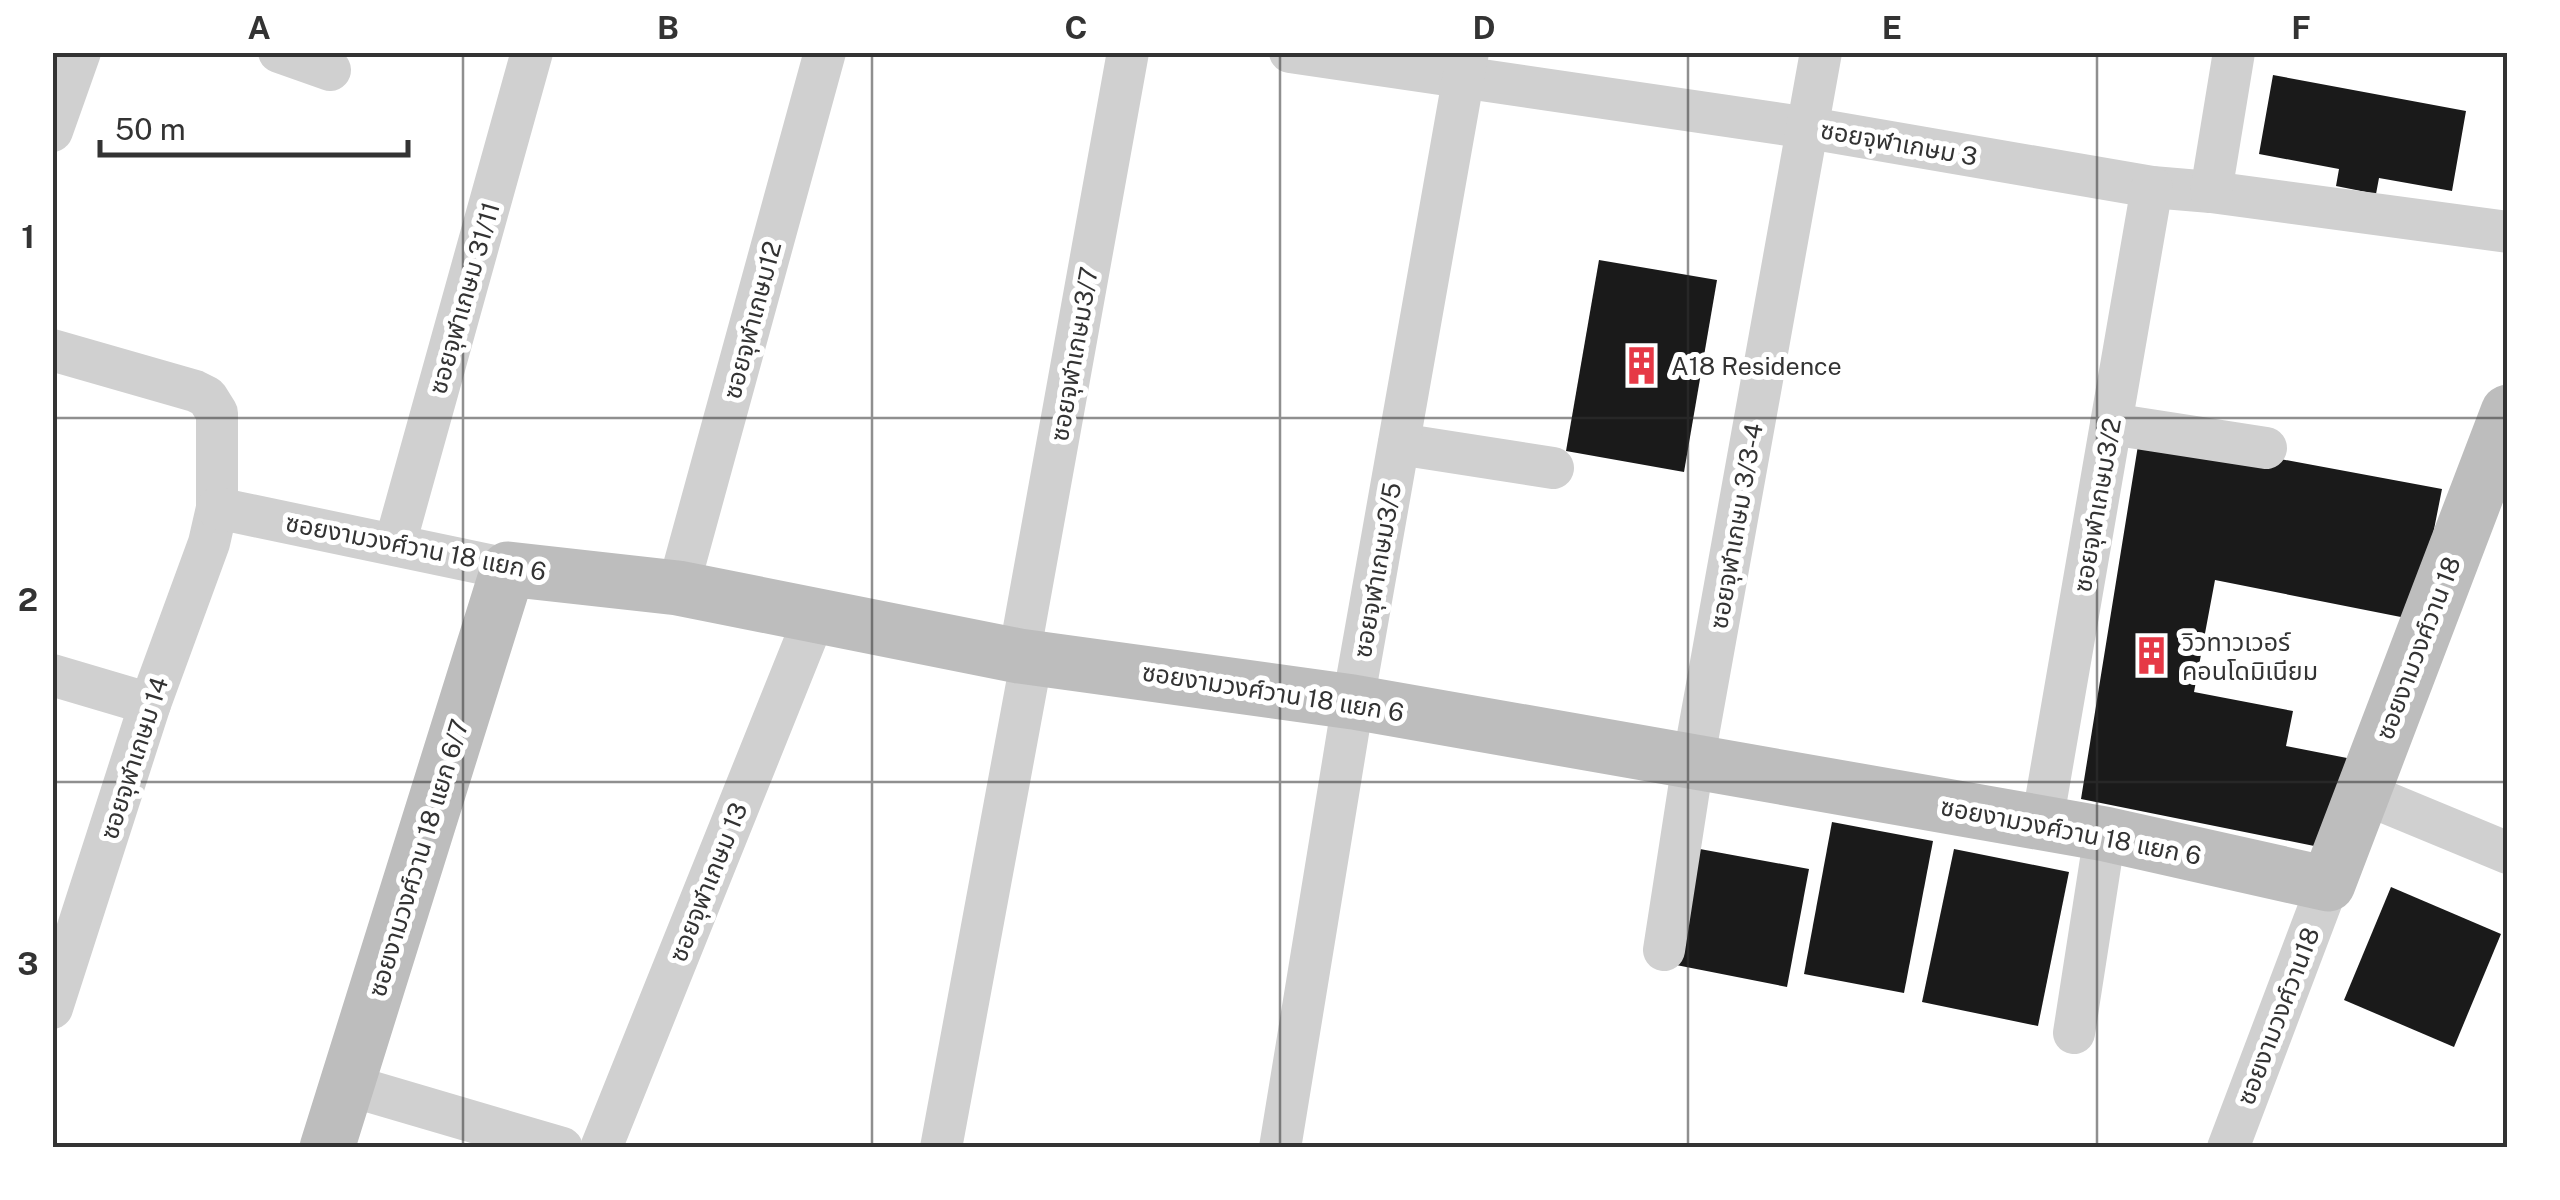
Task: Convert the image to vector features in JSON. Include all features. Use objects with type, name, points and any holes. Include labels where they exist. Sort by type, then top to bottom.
[{"type":"street","points":[[52,132],[80,52]]},
{"type":"street","points":[[279,52],[330,70]]},
{"type":"street","name":"ซอยจุฬาเกษม 31/11","points":[[395,544],[532,52]]},
{"type":"street","name":"ซอยจุฬาเกษม12","points":[[678,588],[825,52]]},
{"type":"street","name":"ซอยจุฬาเกษม3/7","points":[[941,1148],[1128,52]]},
{"type":"street","name":"ซอยจุฬาเกษม 3","points":[[1290,52],[1466,65],[2152,187],[2508,232]]},
{"type":"street","name":"ซอยจุฬาเกษม 3/3-4","points":[[1664,950],[1693,763],[1821,52]]},
{"type":"street","points":[[2212,192],[2234,52]]},
{"type":"street","name":"ซอยจุฬาเกษม3/5","points":[[1280,1148],[1466,65]]},
{"type":"street","name":"ซอยจุฬาเกษม3/2","points":[[2042,824],[2152,187]]},
{"type":"street","name":"ซอยจุฬาเกษม 14","points":[[52,350],[206,398],[217,413],[217,508],[209,543],[150,704],[52,1008]]},
{"type":"street","name":"ซอยงามวงศ์วาน 18","points":[[2328,884],[2508,412]]},
{"type":"street","points":[[2112,424],[2266,448]]},
{"type":"street","points":[[1399,444],[1552,468]]},
{"type":"street","name":"ซอยงามวงศ์วาน 18 แยก 6","points":[[217,508],[508,568],[678,588],[1026,656],[1354,702],[2105,834],[2328,884]]},
{"type":"street","name":"ซอยงามวงศ์วาน 18 แยก 6/7","points":[[327,1148],[508,568]]},
{"type":"street","name":"ซอยจุฬาเกษม 13","points":[[601,1148],[815,616]]},
{"type":"street","points":[[52,675],[150,704]]},
{"type":"street","points":[[2363,793],[2508,853]]},
{"type":"street","points":[[2074,1033],[2105,834]]},
{"type":"street","name":"ซอยงามวงศ์วาน18","points":[[2228,1148],[2328,884]]},
{"type":"street","points":[[348,1084],[562,1148]]},
{"type":"building","points":[[2273,75],[2466,111],[2452,191],[2379,178],[2376,194],[2336,186],[2339,169],[2259,154]]},
{"type":"building","name":"A18 Residence","points":[[1599,260],[1717,280],[1684,472],[1566,451]]},
{"type":"building","name":"วิวทาวเวอร์ คอนโดมิเนียม","points":[[2140,433],[2442,489],[2416,620],[2215,580],[2194,692],[2293,711],[2286,746],[2347,758],[2329,849],[2081,799]]},
{"type":"building","points":[[1832,822],[1933,841],[1904,993],[1804,974]]},
{"type":"building","points":[[1689,847],[1809,869],[1787,987],[1666,963]]},
{"type":"building","points":[[1954,849],[2069,872],[2038,1026],[1922,1002]]},
{"type":"building","points":[[2391,887],[2501,934],[2454,1047],[2344,1000]]},
{"type":"place","name":"A18 Residence","points":[[1641,366]]},
{"type":"place","name":"วิวทาวเวอร์ คอนโดมิเนียม","points":[[2152,656]]}]
